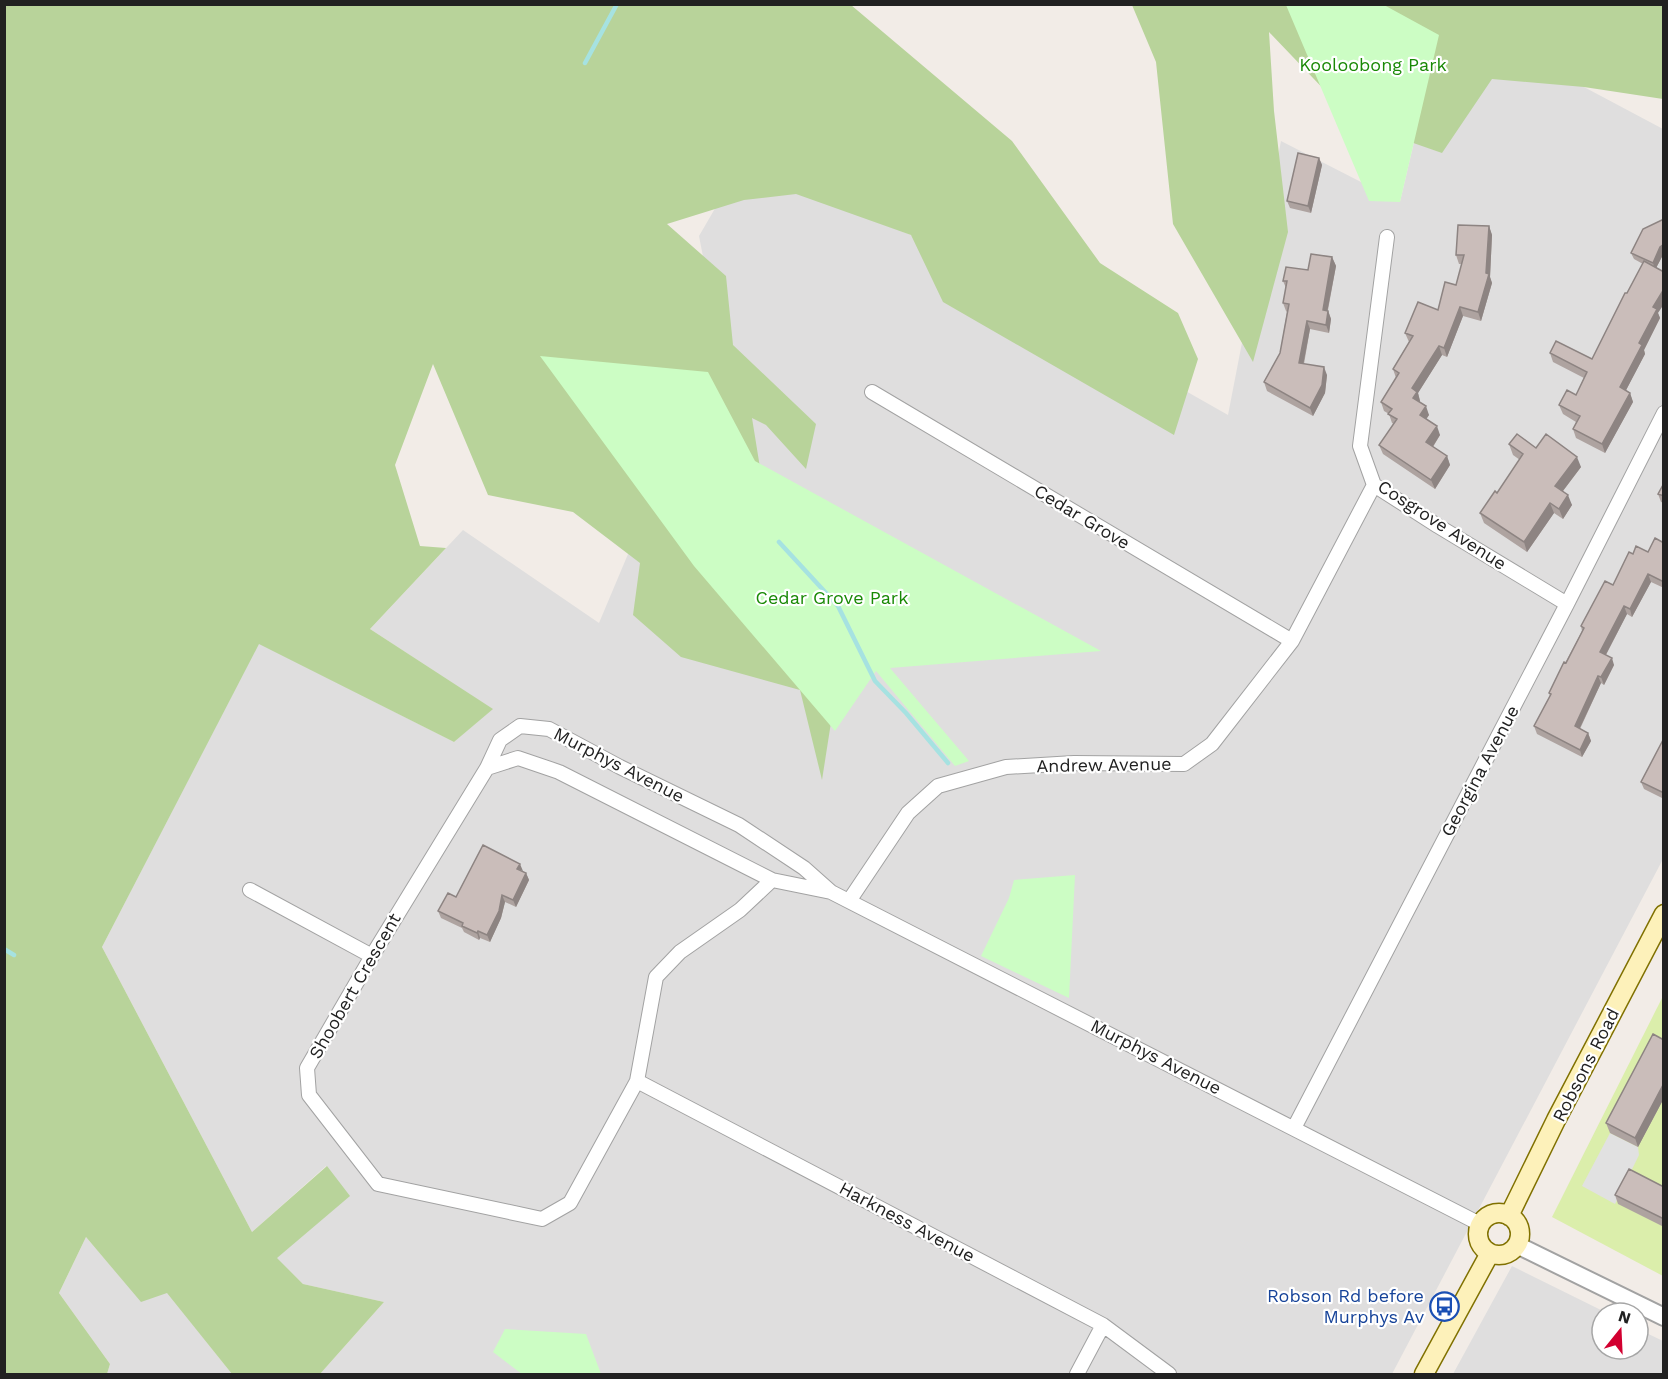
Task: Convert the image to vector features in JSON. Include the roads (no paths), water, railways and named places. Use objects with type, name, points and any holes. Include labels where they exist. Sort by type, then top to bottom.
[{"type":"main road","name":"Robsons Road","points":[[1509,1216],[1664,915]]},
{"type":"main road","points":[[1491,1214],[1509,1216],[1519,1228],[1520,1235],[1517,1245],[1504,1255],[1490,1253],[1480,1244],[1478,1231],[1480,1224],[1491,1214]]},
{"type":"main road","points":[[1424,1374],[1490,1253]]},
{"type":"street","name":"Cosgrove Avenue","points":[[1387,237],[1360,446],[1374,485],[1567,604]]},
{"type":"street","name":"Cedar Grove","points":[[872,392],[1292,641]]},
{"type":"street","name":"Georgina Avenue","points":[[1294,1128],[1664,413]]},
{"type":"street","name":"Andrew Avenue","points":[[849,901],[908,813],[938,786],[1006,767],[1074,763],[1184,764],[1212,744],[1292,641],[1374,485]]},
{"type":"street","name":"Murphys Avenue","points":[[487,768],[500,740],[520,726],[549,729],[620,767],[739,825],[804,868],[831,892]]},
{"type":"street","name":"Murphys Avenue","points":[[487,768],[518,758],[559,772],[772,880],[831,892],[1480,1224]]},
{"type":"street","name":"Shoobert Crescent","points":[[487,768],[372,956],[307,1068],[309,1095],[378,1184],[542,1219],[570,1203],[637,1081],[656,977],[680,952],[740,910],[772,880]]},
{"type":"street","points":[[250,891],[372,956]]},
{"type":"street","name":"Harkness Avenue","points":[[637,1081],[1103,1325],[1169,1374]]},
{"type":"street","points":[[1517,1245],[1664,1317]]},
{"type":"street","points":[[1077,1374],[1103,1325]]},
{"type":"waterway","points":[[585,63],[617,4]]},
{"type":"waterway","points":[[779,542],[838,606],[875,681],[906,713],[948,763]]},
{"type":"waterway","points":[[4,949],[14,955]]},
{"type":"place","name":"Robson Rd before Murphys Av","points":[[1445,1306]]},
{"type":"park label","name":"Kooloobong Park","points":[[1373,65]]},
{"type":"park label","name":"Cedar Grove Park","points":[[832,598]]}]
